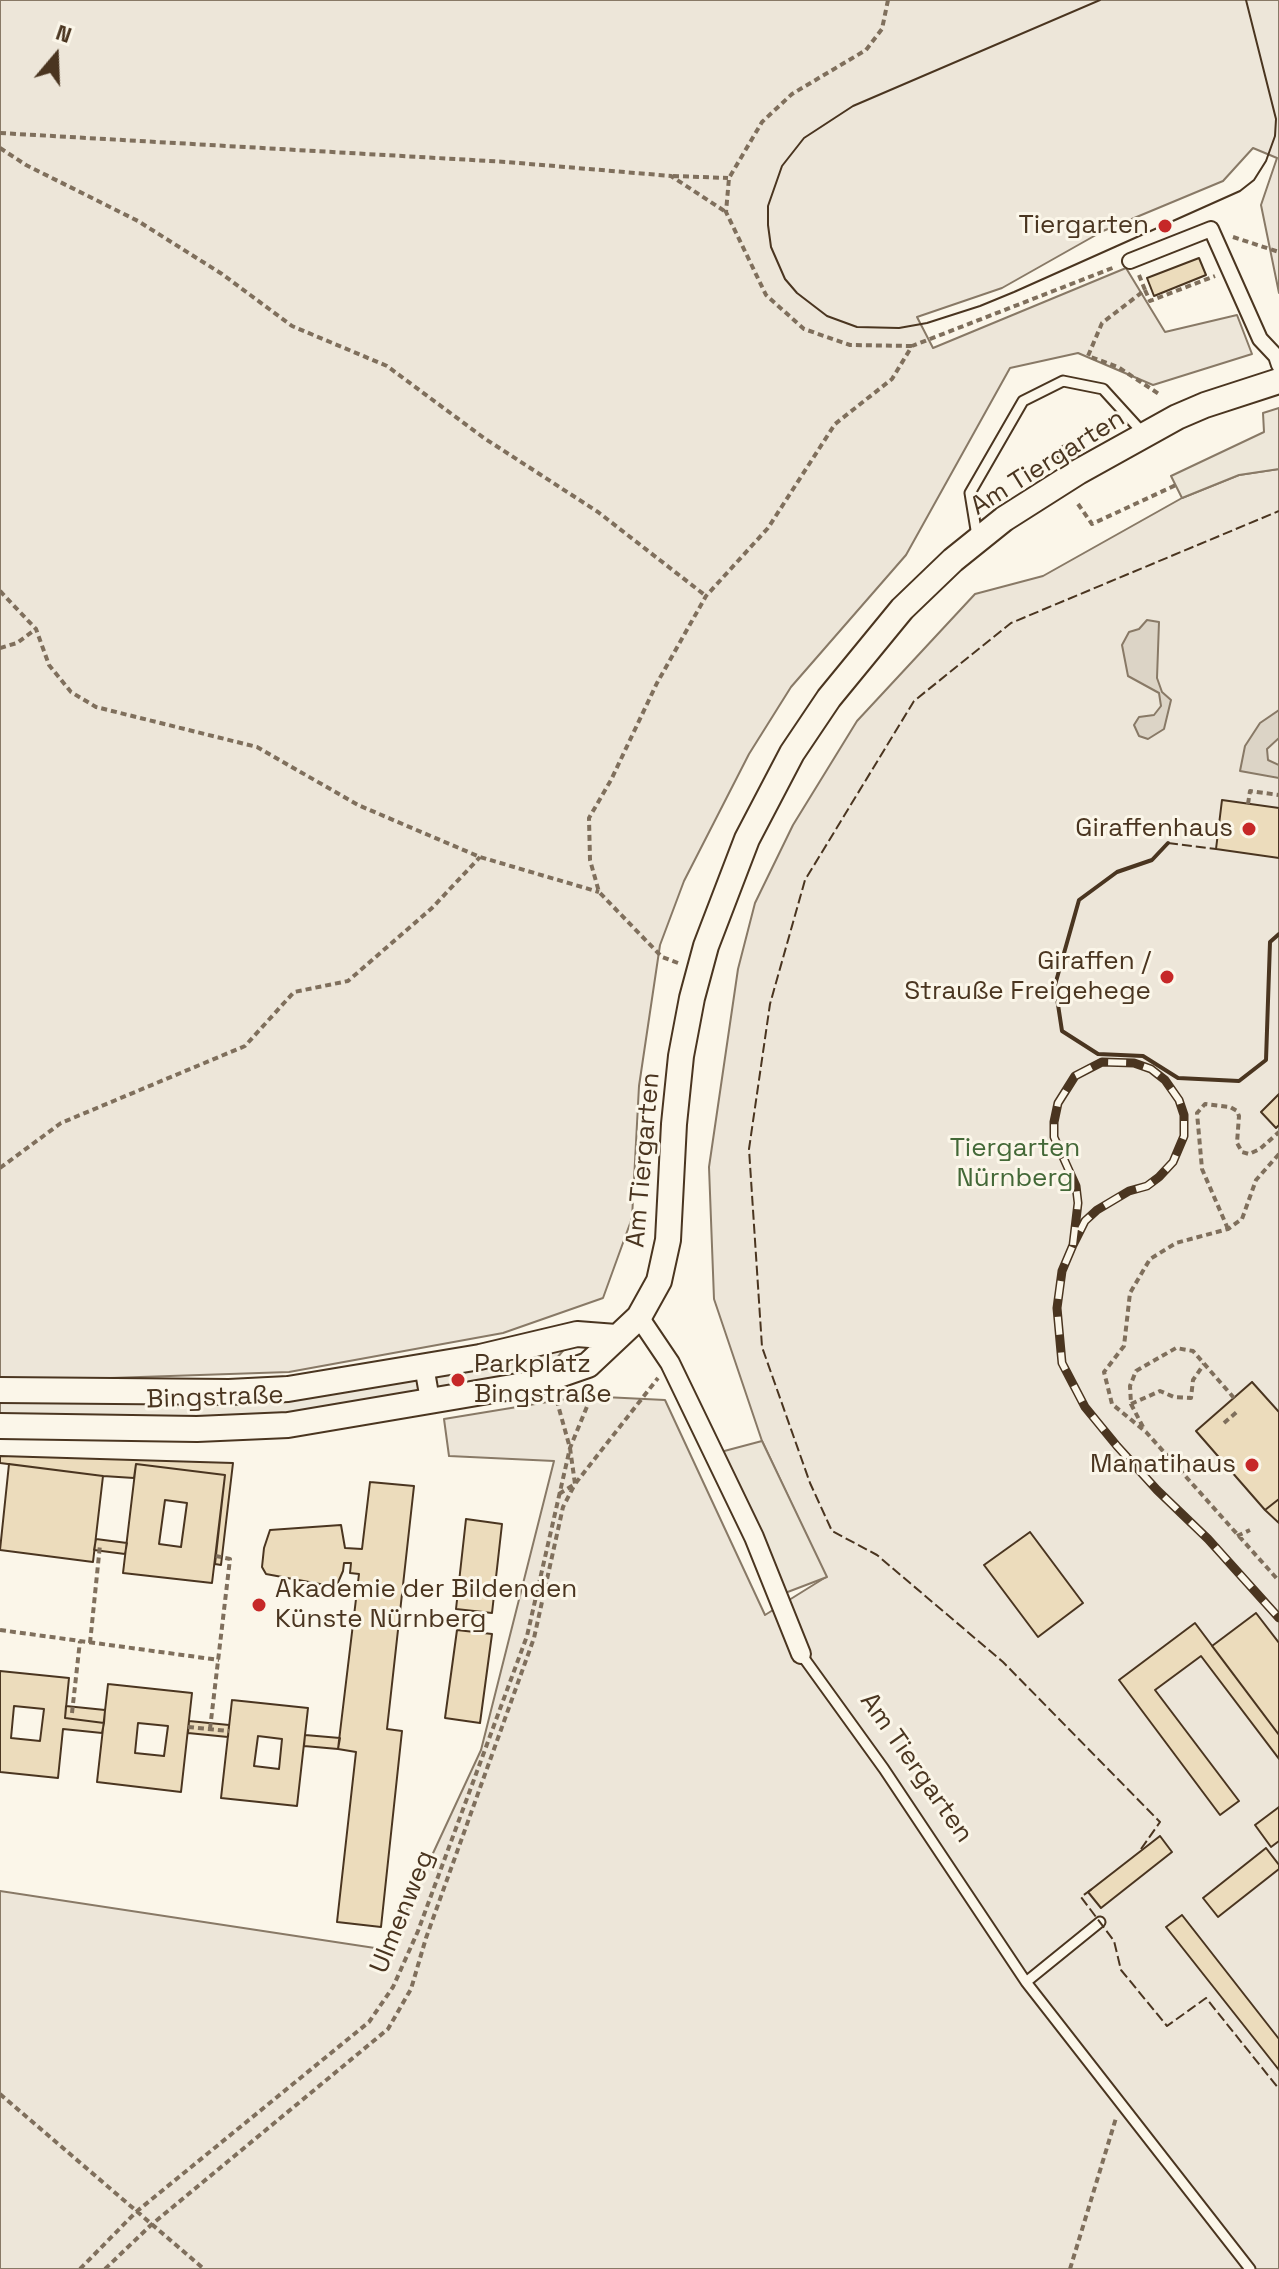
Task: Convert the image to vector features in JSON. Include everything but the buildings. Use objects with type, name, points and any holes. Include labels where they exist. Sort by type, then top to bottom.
[{"type":"street","points":[[1130,261],[1211,229],[1260,339],[1276,356],[1279,365]]},
{"type":"street","name":"Am Tiergarten","points":[[801,1654],[754,1537],[670,1363],[639,1317],[659,1281],[666,1256],[677,1087],[686,1025],[714,922],[747,839],[799,743],[829,698],[882,631],[930,581],[1032,500],[1144,434],[1205,405],[1279,381]]},
{"type":"street","name":"Bingstraße","points":[[0,1426],[241,1428],[344,1417],[551,1380],[588,1365],[639,1317]]},
{"type":"street","name":"Bingstraße","points":[[0,1390],[259,1391],[325,1384],[480,1357],[577,1334],[616,1337]]},
{"type":"street","points":[[424,1366],[430,1400]]},
{"type":"lane","points":[[978,541],[970,493],[1023,401],[1063,381],[1103,389],[1144,434]]},
{"type":"lane","name":"Am Tiergarten","points":[[801,1654],[884,1769],[1026,1982],[1250,2269]]},
{"type":"lane","points":[[1026,1982],[1100,1922]]},
{"type":"path","points":[[888,0],[882,29],[866,50],[792,94],[762,122],[729,178],[726,212],[766,295],[804,329],[850,345],[912,346],[1130,261]]},
{"type":"path","points":[[0,133],[729,178]]},
{"type":"path","points":[[0,148],[26,165],[138,221],[222,274],[292,326],[387,366],[484,438],[598,512],[706,596]]},
{"type":"path","points":[[671,176],[726,212]]},
{"type":"path","points":[[1211,229],[1279,252]]},
{"type":"path","points":[[1140,279],[1150,301],[1229,271]]},
{"type":"path","points":[[1145,290],[1102,323],[1088,356],[1118,367],[1159,394]]},
{"type":"path","points":[[699,971],[662,957],[599,892],[590,860],[589,818],[611,780],[657,683],[706,596],[768,528],[835,424],[892,379],[912,346]]},
{"type":"path","points":[[1078,504],[1092,524],[1176,485]]},
{"type":"path","points":[[0,591],[36,629],[49,665],[71,692],[96,707],[257,747],[358,805],[480,857],[599,892]]},
{"type":"path","points":[[0,648],[17,643],[36,629]]},
{"type":"path","points":[[1248,804],[1250,791],[1279,795]]},
{"type":"path","points":[[0,1168],[61,1123],[245,1046],[294,992],[348,981],[432,908],[480,857]]},
{"type":"path","points":[[1228,1229],[1202,1169],[1197,1113],[1205,1104],[1230,1107],[1237,1111],[1237,1143],[1242,1152],[1249,1154],[1260,1149],[1279,1132]]},
{"type":"path","points":[[1279,1154],[1256,1180],[1242,1219],[1228,1229],[1176,1243],[1150,1259],[1130,1293],[1124,1346],[1104,1372],[1112,1404],[1146,1432],[1279,1581]]},
{"type":"path","points":[[1146,1432],[1131,1404],[1130,1386],[1136,1371],[1176,1348],[1193,1351],[1234,1398]]},
{"type":"path","points":[[559,1494],[575,1484],[670,1363]]},
{"type":"path","points":[[1131,1404],[1160,1391],[1174,1397],[1191,1398],[1193,1380],[1204,1364]]},
{"type":"path","points":[[570,1448],[598,1379]]},
{"type":"path","name":"Ulmenweg","points":[[105,2269],[151,2225],[388,2029],[411,1989],[426,1938],[534,1638],[563,1507],[575,1484],[570,1448],[551,1380]]},
{"type":"path","points":[[1224,1423],[1238,1411]]},
{"type":"path","name":"Ulmenweg","points":[[80,2269],[136,2212],[369,2022],[393,1987],[418,1931],[527,1636],[570,1448]]},
{"type":"path","points":[[1237,1536],[1250,1530]]},
{"type":"path","points":[[90,1643],[100,1545]]},
{"type":"path","points":[[210,1729],[230,1559],[216,1556]]},
{"type":"path","points":[[0,1630],[219,1660]]},
{"type":"path","points":[[72,1713],[80,1641]]},
{"type":"path","points":[[188,1727],[229,1731]]},
{"type":"path","points":[[0,2094],[204,2269]]},
{"type":"path","points":[[1070,2269],[1121,2101]]},
{"type":"green space","points":[[0,0],[1279,0],[1279,293],[1261,205],[1277,158],[1253,148],[1223,181],[1103,231],[1002,288],[917,317],[933,348],[1126,268],[1165,332],[1237,315],[1252,354],[1153,385],[1078,353],[1010,368],[906,555],[791,687],[749,754],[684,881],[660,945],[639,1086],[632,1218],[603,1298],[503,1333],[289,1372],[51,1380],[0,1378]]},
{"type":"green space","name":"Tiergarten Nürnberg","points":[[1279,469],[1279,2269],[0,2269],[0,1891],[388,1950],[481,1750],[554,1461],[449,1456],[444,1419],[584,1396],[665,1400],[765,1615],[826,1577],[762,1441],[714,1299],[709,1167],[738,969],[755,903],[793,825],[857,721],[975,594],[1043,576],[1182,498],[1239,475]]},
{"type":"shaded area","points":[[1279,408],[1279,469],[1239,475],[1182,498],[1171,476],[1264,432],[1263,413]]},
{"type":"shaded area","points":[[1147,620],[1159,622],[1157,678],[1162,692],[1171,700],[1164,729],[1148,739],[1139,736],[1134,725],[1139,717],[1154,715],[1161,706],[1159,693],[1128,676],[1122,645],[1129,632],[1139,629]]},
{"type":"shaded area","points":[[1279,710],[1279,738],[1267,749],[1268,760],[1279,765],[1279,778],[1240,771],[1245,746],[1260,723]]},
{"type":"shaded area","name":"Parkplatz Bingstraße","points":[[577,1334],[536,1383],[344,1417],[0,1426],[0,1390],[229,1392]]},
{"type":"shaded area","points":[[762,1441],[827,1577],[785,1593],[713,1454]]},
{"type":"tram line","points":[[1100,0],[853,106],[804,138],[782,166],[768,206],[771,247],[785,279],[797,293],[827,316],[857,327],[899,328],[927,323],[1014,292],[1240,191],[1254,180],[1266,161],[1275,136],[1276,119],[1246,0]]},
{"type":"railway","points":[[1073,1245],[1078,1203],[1076,1186],[1054,1137],[1058,1103],[1075,1076],[1102,1062],[1134,1063],[1151,1069],[1165,1080],[1179,1100],[1184,1115],[1184,1136],[1173,1162],[1159,1177],[1097,1210],[1085,1221],[1062,1271],[1057,1308],[1062,1363],[1085,1407],[1117,1446],[1208,1539],[1279,1618]]},
{"type":"fence","points":[[1141,1849],[1160,1822],[1003,1662],[877,1555],[832,1531],[810,1483],[762,1347],[749,1149],[770,1004],[805,880],[914,701],[1011,623],[1279,511]]},
{"type":"fence","points":[[1168,843],[1216,849]]},
{"type":"fence","points":[[1092,1889],[1081,1897],[1114,1941],[1121,1970],[1167,2026],[1206,1998],[1279,2089]]},
{"type":"wall","points":[[1168,843],[1152,860],[1117,872],[1079,900],[1055,985],[1062,1031],[1098,1054],[1143,1056],[1178,1078],[1239,1081],[1266,1060],[1270,942],[1279,934]]},
{"type":"place","name":"Tiergarten","points":[[1165,226]]},
{"type":"place","name":"Giraffenhaus","points":[[1249,829]]},
{"type":"place","name":"Giraffen / Strauße Freigehege","points":[[1167,977]]},
{"type":"place","name":"Parkplatz Bingstraße","points":[[458,1380]]},
{"type":"place","name":"Manatihaus","points":[[1252,1465]]},
{"type":"place","name":"Akademie der Bildenden Künste Nürnberg","points":[[259,1605]]}]
